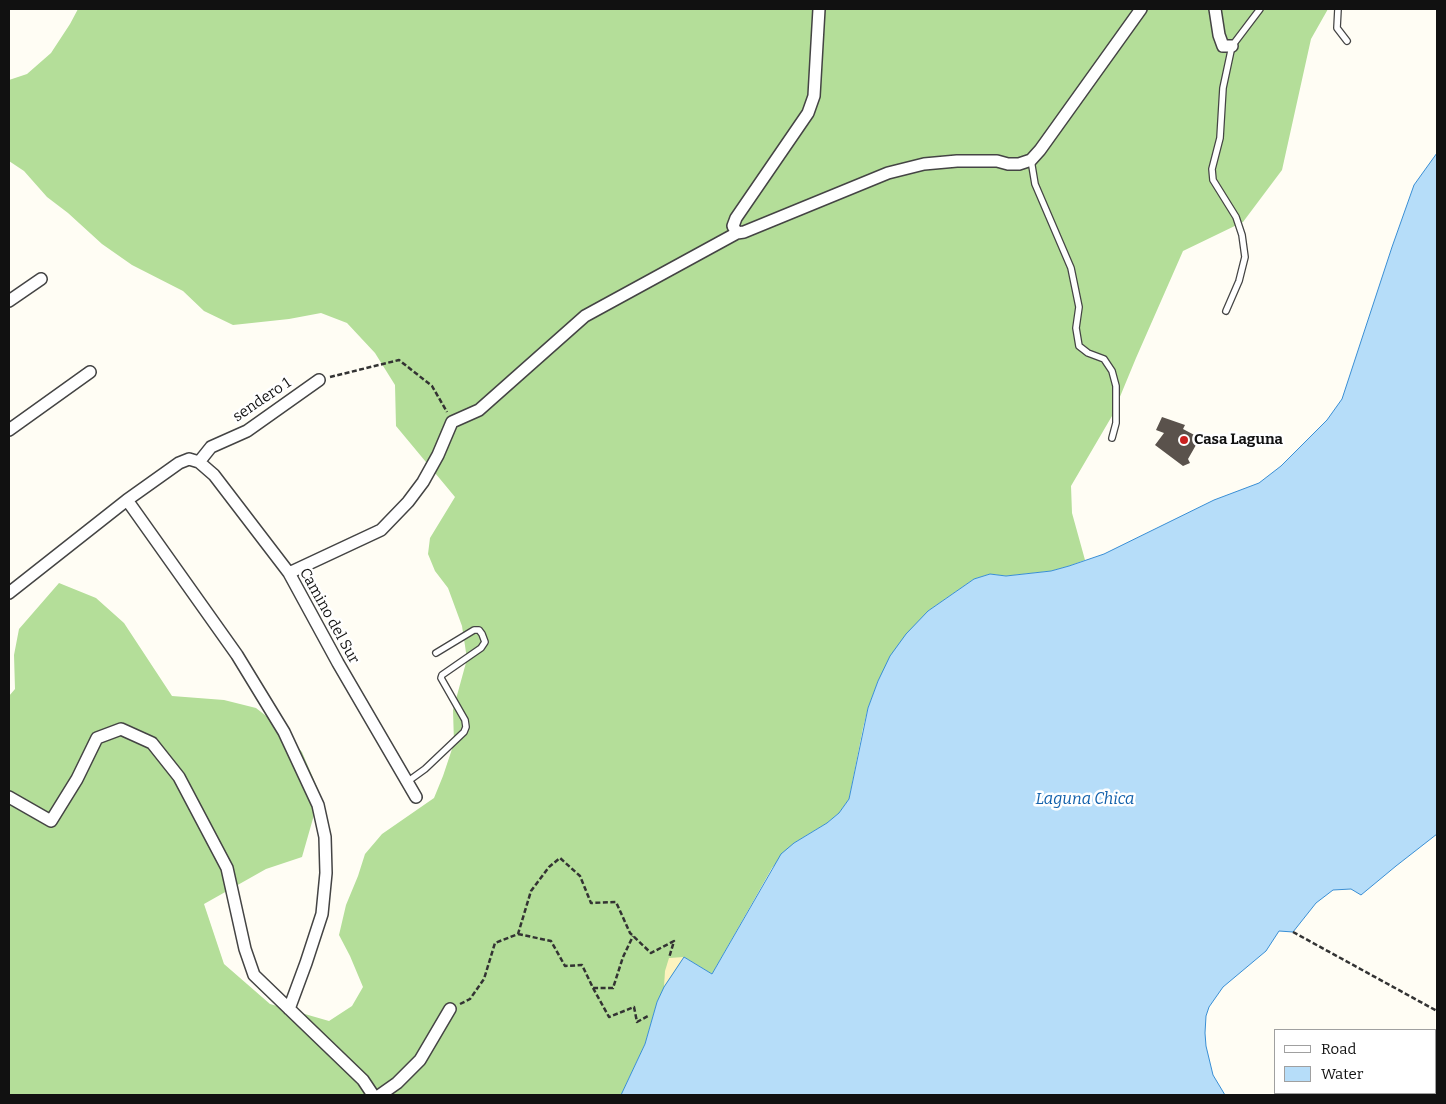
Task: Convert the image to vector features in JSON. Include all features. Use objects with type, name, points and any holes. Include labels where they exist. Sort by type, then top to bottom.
[{"type":"street","points":[[737,233],[733,226],[736,218],[808,114],[814,96],[819,9]]},
{"type":"street","points":[[289,573],[381,530],[408,502],[423,482],[438,455],[452,422],[479,410],[585,316],[737,233],[744,232],[888,173],[924,164],[957,161],[996,161],[1019,164],[1031,160],[1141,9]]},
{"type":"street","points":[[1215,9],[1219,35],[1223,46],[1232,46]]},
{"type":"street","points":[[9,301],[41,279]]},
{"type":"street","points":[[9,430],[90,372]]},
{"type":"street","name":"sendero 1","points":[[199,462],[211,446],[247,431],[319,380]]},
{"type":"street","points":[[9,593],[127,500],[179,463],[189,459],[199,462]]},
{"type":"street","name":"Camino del Sur","points":[[199,462],[214,475],[289,573],[338,663],[416,797]]},
{"type":"street","points":[[127,500],[237,655],[284,732],[318,805],[325,837],[326,873],[322,914],[288,1009]]},
{"type":"street","points":[[9,797],[51,821],[77,780],[97,738],[120,729],[152,743],[179,777],[227,868],[245,949],[254,975],[363,1080],[373,1095]]},
{"type":"street","points":[[380,1095],[397,1083],[420,1060],[450,1009]]},
{"type":"lane","points":[[1226,311],[1239,281],[1245,257],[1242,235],[1236,217],[1213,180],[1212,169],[1220,138],[1222,88],[1232,46],[1260,9]]},
{"type":"lane","points":[[1338,9],[1337,28],[1347,41]]},
{"type":"lane","points":[[1031,160],[1035,184],[1071,268],[1079,307],[1076,328],[1079,346],[1088,353],[1104,358],[1112,371],[1116,386],[1116,423],[1112,438]]},
{"type":"lane","points":[[407,782],[425,769],[464,732],[466,727],[465,720],[441,678],[481,648],[485,642],[479,630],[474,630],[436,653]]},
{"type":"path","points":[[319,380],[399,360],[432,386],[452,422]]},
{"type":"path","points":[[518,934],[531,891],[550,867],[560,858],[580,876],[591,903],[616,902],[630,932],[651,953],[674,941],[669,958]]},
{"type":"path","points":[[1293,932],[1437,1011]]},
{"type":"path","points":[[450,1009],[470,998],[484,979],[495,942],[518,934],[551,941],[565,966],[582,965],[609,1017],[634,1007],[637,1022],[648,1016]]},
{"type":"path","points":[[593,988],[613,988],[623,957],[633,936]]},
{"type":"green space","points":[[78,9],[1328,9],[1311,39],[1282,170],[1243,222],[1183,251],[1112,416],[1071,486],[1072,513],[1085,560],[1051,571],[1006,576],[990,574],[974,579],[928,611],[878,681],[863,728],[849,799],[839,813],[827,823],[794,843],[772,868],[712,974],[684,957],[657,1002],[645,1044],[621,1095],[9,1095],[9,696],[15,689],[14,655],[19,629],[59,583],[96,598],[124,623],[172,696],[224,700],[256,708],[279,726],[302,752],[320,794],[302,857],[266,869],[204,904],[224,964],[270,1004],[329,1021],[352,1006],[363,987],[339,935],[346,905],[365,854],[382,834],[434,798],[454,743],[453,710],[467,659],[462,626],[448,588],[435,571],[428,554],[430,538],[455,497],[396,426],[395,385],[375,353],[347,323],[321,313],[289,319],[233,325],[204,311],[183,291],[132,265],[102,244],[47,197],[24,171],[9,161],[9,80],[27,74],[51,53]]},
{"type":"sand","points":[[684,957],[664,987],[665,971],[669,958]]},
{"type":"water","name":"Laguna Chica","points":[[1437,153],[1437,834],[1361,895],[1351,889],[1333,890],[1316,903],[1293,932],[1279,931],[1266,951],[1223,987],[1209,1007],[1206,1016],[1205,1033],[1213,1075],[1225,1095],[621,1095],[645,1044],[657,1002],[664,987],[684,957],[712,974],[781,854],[794,843],[827,823],[839,813],[849,799],[868,708],[878,681],[890,656],[906,634],[928,611],[974,579],[990,574],[1006,576],[1051,571],[1069,566],[1104,554],[1214,500],[1259,483],[1281,466],[1327,420],[1342,399],[1414,185]]},
{"type":"building","name":"Casa Laguna","points":[[1162,417],[1185,425],[1183,429],[1200,438],[1188,459],[1190,463],[1183,466],[1155,445],[1164,433],[1156,430]]},
{"type":"place","name":"Casa Laguna","points":[[1184,440]]}]
